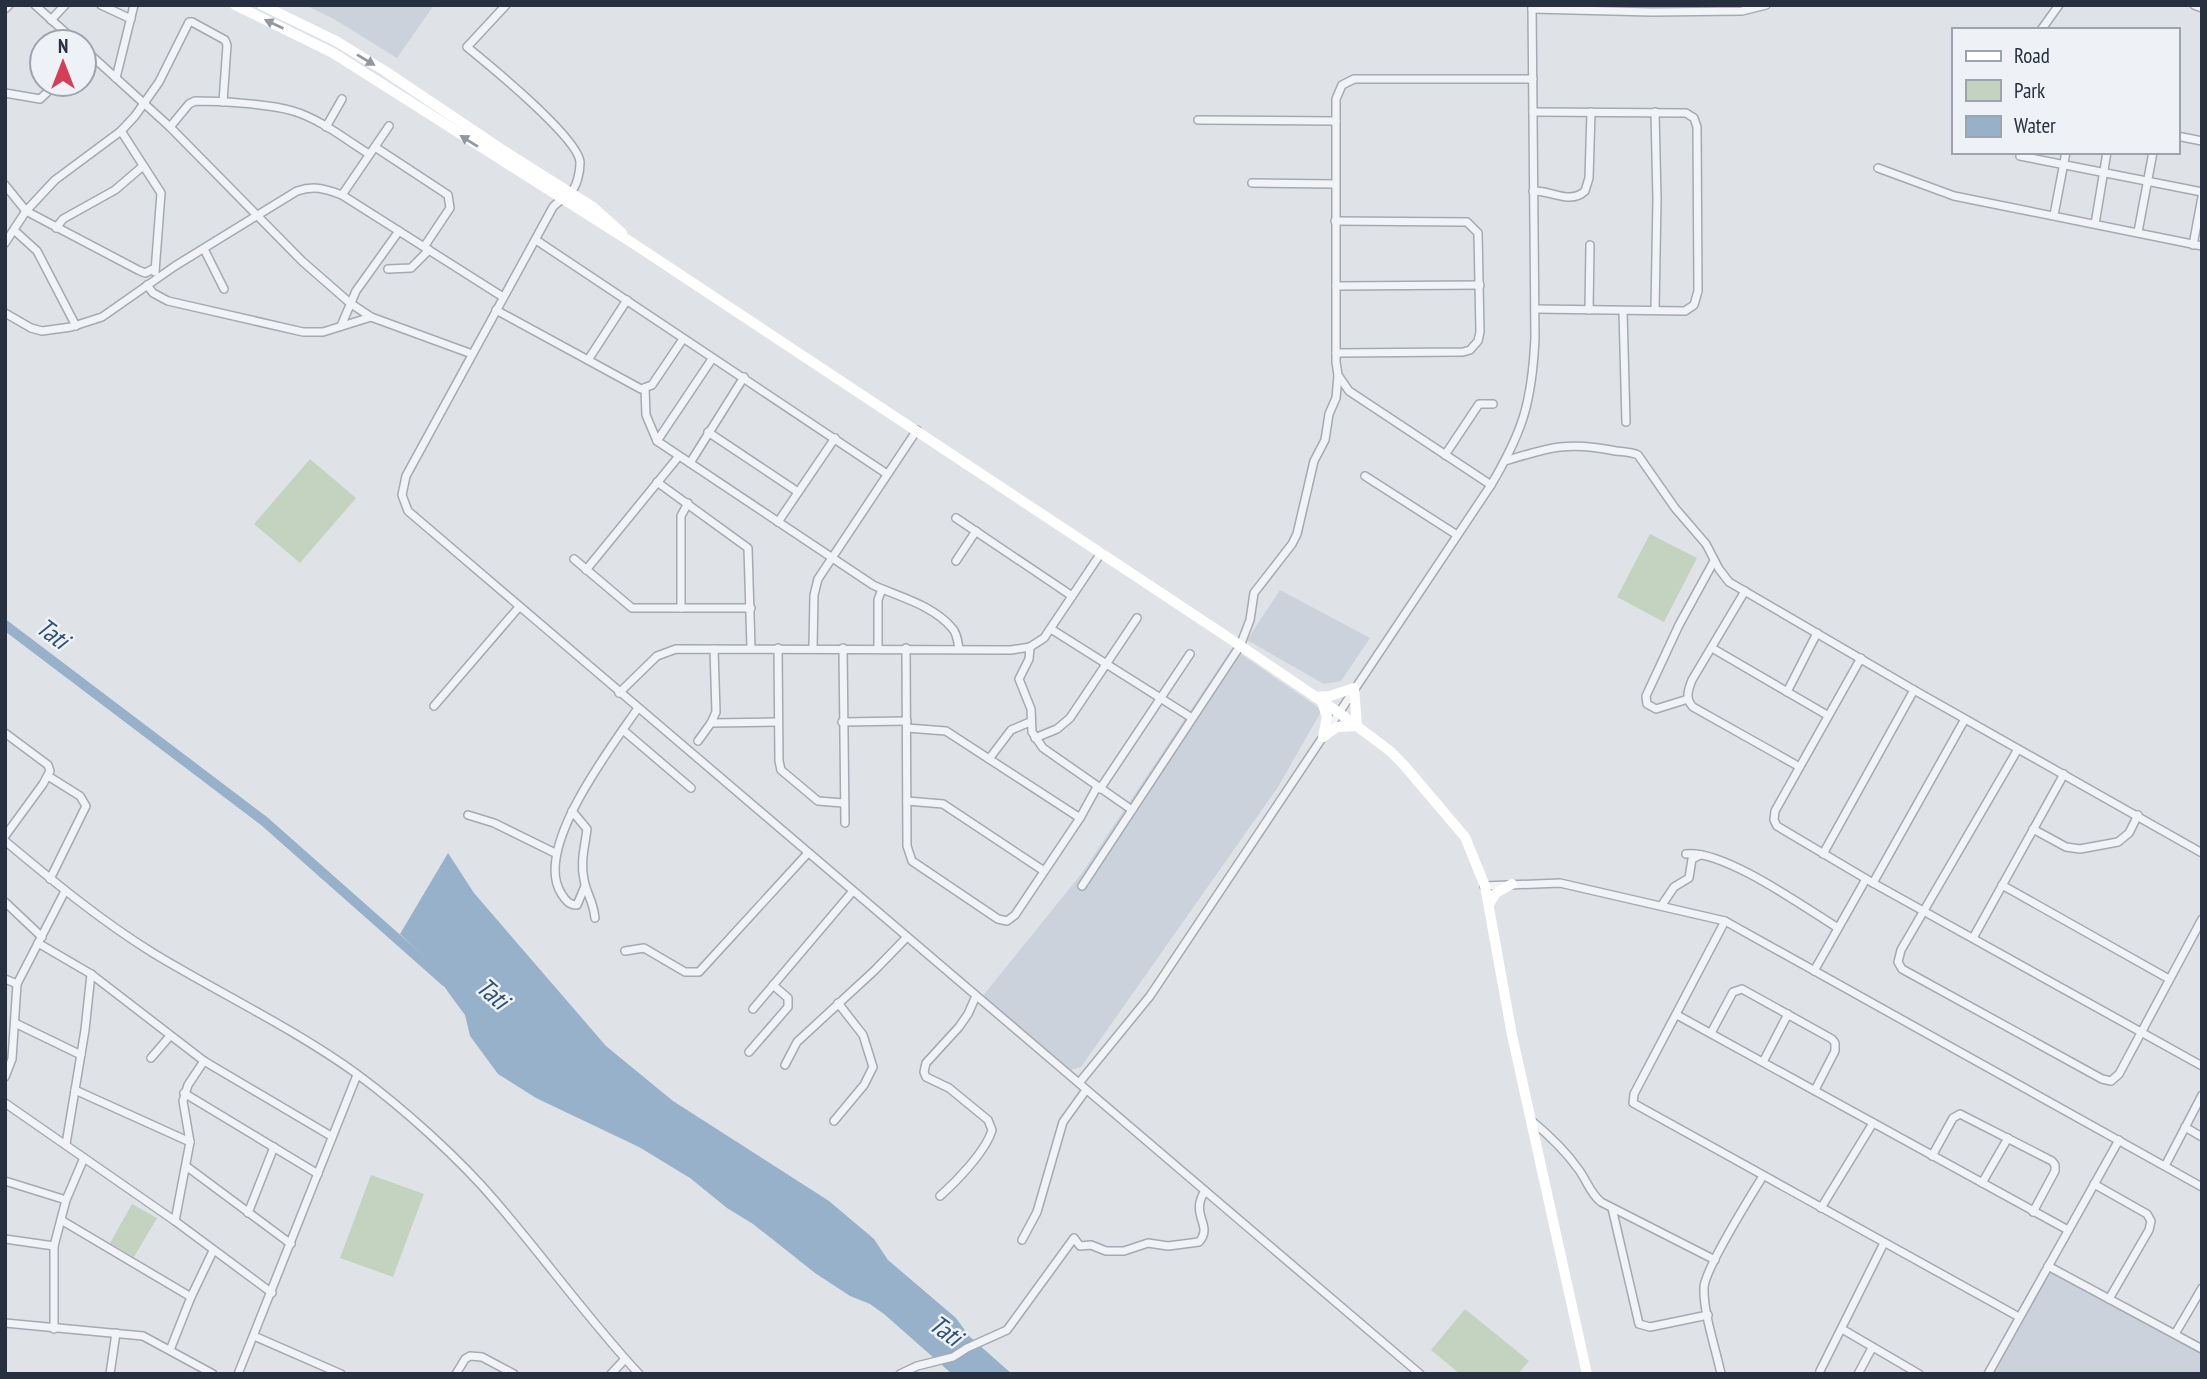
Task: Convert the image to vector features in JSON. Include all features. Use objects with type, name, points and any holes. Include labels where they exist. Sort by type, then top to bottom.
[{"type":"street","points":[[35,5],[60,28]]},
{"type":"street","points":[[51,20],[65,5]]},
{"type":"street","points":[[101,5],[131,19]]},
{"type":"street","points":[[116,78],[134,5]]},
{"type":"street","points":[[234,5],[333,53],[457,134],[604,216],[631,242],[917,430],[1357,726],[1403,764],[1452,821],[1489,904],[1499,964]]},
{"type":"street","points":[[262,5],[336,41],[385,71],[567,196]]},
{"type":"street","points":[[506,5],[467,47],[523,96],[577,150],[580,166],[575,187],[553,207],[406,476],[402,495],[408,511],[1417,1373]]},
{"type":"street","points":[[1079,1083],[1150,996],[1491,485],[1519,433],[1528,404],[1534,358],[1532,7],[1748,10],[1766,5]]},
{"type":"street","points":[[2042,28],[2059,5]]},
{"type":"street","points":[[2194,5],[2202,8]]},
{"type":"street","points":[[5,243],[26,211],[55,180],[121,131],[144,104],[165,71],[186,25],[192,22],[225,40],[227,45],[223,102]]},
{"type":"street","points":[[98,62],[170,127],[302,261],[350,303],[371,317],[472,354]]},
{"type":"street","points":[[1082,886],[1240,646],[1250,620],[1254,593],[1297,534],[1314,461],[1325,440],[1329,414],[1336,398],[1338,375],[1335,184],[1336,99],[1339,89],[1345,82],[1354,79],[1533,79]]},
{"type":"street","points":[[5,93],[28,97]]},
{"type":"street","points":[[326,127],[342,99]]},
{"type":"street","points":[[170,127],[195,101],[292,111],[326,127],[369,154]]},
{"type":"street","points":[[1533,112],[1688,113],[1696,124],[1698,291],[1696,302],[1689,310],[1535,309]]},
{"type":"street","points":[[1533,191],[1545,190],[1573,198],[1585,191],[1589,178],[1591,112]]},
{"type":"street","points":[[1655,112],[1656,310]]},
{"type":"street","points":[[1198,120],[1336,121]]},
{"type":"street","points":[[342,195],[389,126]]},
{"type":"street","points":[[121,131],[161,193],[155,279]]},
{"type":"street","points":[[2179,136],[2202,141]]},
{"type":"street","points":[[374,147],[448,195],[450,208],[426,249],[411,268],[388,269]]},
{"type":"street","points":[[2054,215],[2066,154]]},
{"type":"street","points":[[2095,224],[2107,154]]},
{"type":"street","points":[[2138,232],[2153,154]]},
{"type":"street","points":[[2020,156],[2202,192]]},
{"type":"street","points":[[55,228],[63,219],[115,190],[143,166]]},
{"type":"street","points":[[1878,168],[1954,195],[2197,246],[2202,197]]},
{"type":"street","points":[[1252,183],[1335,184]]},
{"type":"street","points":[[5,185],[26,211],[55,228],[145,273],[156,268]]},
{"type":"street","points":[[5,313],[31,328],[42,331],[76,326],[112,311],[155,279],[204,248],[297,191],[309,187],[318,187],[342,195],[503,297]]},
{"type":"street","points":[[5,205],[14,198]]},
{"type":"street","points":[[1335,221],[1467,222],[1478,233],[1480,285],[1479,336],[1470,350],[1336,353]]},
{"type":"street","points":[[15,231],[37,251],[76,326]]},
{"type":"street","points":[[341,326],[356,291],[399,231]]},
{"type":"street","points":[[536,240],[887,474]]},
{"type":"street","points":[[1589,310],[1590,244]]},
{"type":"street","points":[[204,248],[224,289]]},
{"type":"street","points":[[147,285],[167,301],[303,332],[323,332],[371,317]]},
{"type":"street","points":[[1336,286],[1480,285]]},
{"type":"street","points":[[588,360],[627,300]]},
{"type":"street","points":[[496,310],[636,388],[652,385],[683,339]]},
{"type":"street","points":[[1623,311],[1626,422]]},
{"type":"street","points":[[657,441],[712,359]]},
{"type":"street","points":[[1338,375],[1349,391],[1491,485]]},
{"type":"street","points":[[690,463],[744,377]]},
{"type":"street","points":[[645,388],[646,415],[657,441],[831,558],[882,589],[912,601],[946,622],[955,632],[959,649]]},
{"type":"street","points":[[1445,455],[1477,406],[1481,403],[1493,404]]},
{"type":"street","points":[[813,648],[815,587],[831,558],[917,430]]},
{"type":"street","points":[[708,432],[798,492]]},
{"type":"street","points":[[778,522],[835,438]]},
{"type":"street","points":[[1505,461],[1559,445],[1591,445],[1638,455],[1675,508],[1706,544],[1714,561],[1730,582],[1913,690],[2202,853]]},
{"type":"street","points":[[586,570],[679,456]]},
{"type":"street","points":[[1365,476],[1457,534]]},
{"type":"street","points":[[657,482],[748,548],[751,648]]},
{"type":"street","points":[[681,608],[681,516],[688,503]]},
{"type":"street","points":[[956,518],[1072,596]]},
{"type":"street","points":[[956,562],[976,531]]},
{"type":"street","points":[[619,693],[650,661],[666,652],[751,648],[1011,650],[1030,647],[1044,638],[1051,629],[1101,553]]},
{"type":"street","points":[[574,559],[632,608],[751,608]]},
{"type":"street","points":[[1688,699],[1656,709],[1650,707],[1646,701],[1650,685],[1679,625],[1714,561]]},
{"type":"street","points":[[878,648],[878,600],[882,589]]},
{"type":"street","points":[[1745,592],[1692,680],[1688,699],[1693,707],[1798,766]]},
{"type":"street","points":[[434,706],[519,607]]},
{"type":"street","points":[[1035,738],[1057,729],[1070,718],[1137,618]]},
{"type":"street","points":[[1051,629],[1192,718]]},
{"type":"street","points":[[1787,692],[1817,633]]},
{"type":"street","points":[[1030,647],[1029,659],[1019,679],[1031,709],[1030,722],[1035,738],[1049,754],[1132,810]]},
{"type":"street","points":[[778,648],[781,770],[818,801],[844,803]]},
{"type":"street","points":[[843,648],[845,823]]},
{"type":"street","points":[[906,648],[909,858],[998,919],[1007,920],[1015,915],[1098,788],[1191,654]]},
{"type":"street","points":[[1712,648],[1827,715]]},
{"type":"street","points":[[698,741],[716,712],[715,649]]},
{"type":"street","points":[[1861,658],[1775,811],[1775,822],[1780,829],[2202,1066]]},
{"type":"street","points":[[1318,699],[1354,688]]},
{"type":"street","points":[[1354,688],[1357,726]]},
{"type":"street","points":[[1823,854],[1913,690]]},
{"type":"street","points":[[1318,699],[1327,717],[1323,737]]},
{"type":"street","points":[[586,886],[577,905],[572,905],[565,899],[556,882],[555,853],[572,811],[638,708]]},
{"type":"street","points":[[1815,971],[1838,928],[1870,881],[1965,719]]},
{"type":"street","points":[[711,723],[778,722]]},
{"type":"street","points":[[842,722],[907,724],[946,731],[1080,818]]},
{"type":"street","points":[[989,759],[1011,730],[1030,722]]},
{"type":"street","points":[[1323,737],[1337,727],[1357,726]]},
{"type":"street","points":[[623,730],[691,788]]},
{"type":"street","points":[[5,733],[48,765],[50,771],[5,836]]},
{"type":"street","points":[[2018,749],[1899,954],[1899,964],[1904,971],[2105,1080],[2114,1080],[2202,919]]},
{"type":"street","points":[[1973,938],[2064,774]]},
{"type":"street","points":[[48,776],[80,796],[86,806],[50,879]]},
{"type":"street","points":[[907,802],[943,804],[1044,871]]},
{"type":"street","points":[[572,811],[587,829],[582,860],[586,886],[593,899],[595,918]]},
{"type":"street","points":[[467,815],[494,823],[555,853]]},
{"type":"street","points":[[2033,830],[2066,847],[2081,849],[2118,842],[2129,833],[2138,816]]},
{"type":"street","points":[[5,841],[93,914],[135,942],[262,1014],[357,1074],[403,1112],[482,1185],[639,1374]]},
{"type":"street","points":[[625,951],[644,948],[685,972],[699,972],[808,853]]},
{"type":"street","points":[[1686,854],[1700,855],[1735,866],[1838,928]]},
{"type":"street","points":[[1662,905],[1674,887],[1689,878],[1692,859],[1700,855]]},
{"type":"street","points":[[1483,886],[1560,883],[1725,921],[2202,1186]]},
{"type":"street","points":[[1489,904],[1496,893],[1512,884]]},
{"type":"street","points":[[2002,885],[2169,979]]},
{"type":"street","points":[[1483,886],[1587,1374]]},
{"type":"street","points":[[5,1077],[15,1023],[17,984],[65,891]]},
{"type":"street","points":[[753,1009],[853,891]]},
{"type":"street","points":[[5,902],[40,940],[91,974],[204,1061],[331,1136]]},
{"type":"street","points":[[1725,921],[1634,1094],[1633,1103],[2019,1317]]},
{"type":"street","points":[[785,1065],[797,1042],[875,970],[906,937]]},
{"type":"street","points":[[66,1144],[82,1055],[91,974]]},
{"type":"street","points":[[5,979],[17,984]]},
{"type":"street","points":[[749,1052],[788,1007],[788,998],[773,985]]},
{"type":"street","points":[[1711,1033],[1733,992],[1738,989],[1788,1014],[1835,1042],[1835,1049],[1815,1090]]},
{"type":"street","points":[[940,1196],[957,1182],[992,1130],[988,1120],[949,1088],[926,1077],[924,1072],[926,1063],[968,1014],[976,996]]},
{"type":"street","points":[[834,1121],[864,1085],[873,1067],[863,1035],[838,1003]]},
{"type":"street","points":[[1763,1062],[1788,1014]]},
{"type":"street","points":[[1677,1015],[2068,1230]]},
{"type":"street","points":[[15,1023],[82,1055]]},
{"type":"street","points":[[151,1058],[170,1036]]},
{"type":"street","points":[[175,1221],[190,1142],[190,1131],[183,1108],[184,1093],[204,1061]]},
{"type":"street","points":[[238,1374],[357,1074]]},
{"type":"street","points":[[75,1090],[190,1142]]},
{"type":"street","points":[[1022,1240],[1037,1212],[1063,1122],[1086,1090]]},
{"type":"street","points":[[184,1093],[318,1174]]},
{"type":"street","points":[[2165,1166],[2202,1095]]},
{"type":"street","points":[[5,1104],[175,1221],[272,1293]]},
{"type":"street","points":[[1932,1156],[1953,1118],[1958,1114],[2008,1138],[2055,1165],[2055,1171],[2033,1212]]},
{"type":"street","points":[[1531,1121],[1556,1141],[1578,1168],[1591,1193],[1612,1208],[1715,1261]]},
{"type":"street","points":[[1821,1208],[1873,1124]]},
{"type":"street","points":[[2185,1127],[2202,1136]]},
{"type":"street","points":[[1982,1183],[2008,1138]]},
{"type":"street","points":[[1988,1374],[2119,1140]]},
{"type":"street","points":[[247,1213],[274,1147]]},
{"type":"street","points":[[54,1329],[54,1246],[66,1200],[84,1158]]},
{"type":"street","points":[[186,1166],[291,1244]]},
{"type":"street","points":[[1721,1374],[1708,1315],[1705,1284],[1763,1175]]},
{"type":"street","points":[[5,1181],[66,1200]]},
{"type":"street","points":[[2094,1184],[2147,1214],[2151,1221],[2149,1230],[2109,1299]]},
{"type":"street","points":[[900,1374],[918,1366],[953,1357],[1007,1330],[1074,1238],[1080,1246],[1096,1246],[1109,1251],[1130,1250],[1148,1243],[1168,1246],[1199,1242],[1203,1236],[1204,1223],[1198,1204],[1205,1191]]},
{"type":"street","points":[[1612,1208],[1639,1324],[1650,1327],[1708,1315]]},
{"type":"street","points":[[61,1220],[191,1297]]},
{"type":"street","points":[[5,1239],[54,1246]]},
{"type":"street","points":[[1820,1371],[1884,1243]]},
{"type":"street","points":[[170,1350],[191,1297],[214,1251]]},
{"type":"street","points":[[2048,1266],[2202,1349]]},
{"type":"street","points":[[2175,1334],[2202,1288]]},
{"type":"street","points":[[5,1323],[143,1336],[213,1374]]},
{"type":"street","points":[[1842,1329],[1919,1374]]},
{"type":"street","points":[[110,1374],[116,1332]]},
{"type":"street","points":[[254,1336],[327,1371],[341,1374]]},
{"type":"street","points":[[1858,1374],[1872,1348]]},
{"type":"street","points":[[456,1374],[465,1359],[475,1356],[514,1374]]},
{"type":"street","points":[[611,1374],[625,1359]]},
{"type":"shaded area","points":[[305,5],[434,5],[397,58],[334,19]]},
{"type":"shaded area","points":[[1280,590],[1370,638],[1341,681],[1324,684],[1247,640]]},
{"type":"shaded area","points":[[1232,648],[1322,710],[1278,787],[1081,1067],[1071,1070],[982,997],[1082,873]]},
{"type":"shaded area","points":[[2048,1266],[2202,1349],[2202,1374],[1988,1374]]},
{"type":"green space","points":[[310,459],[356,498],[300,563],[254,524]]},
{"type":"green space","points":[[1650,534],[1697,558],[1664,622],[1617,597]]},
{"type":"green space","points":[[371,1175],[424,1194],[393,1277],[340,1258]]},
{"type":"green space","points":[[132,1204],[157,1218],[134,1257],[110,1243]]},
{"type":"green space","points":[[1465,1309],[1529,1361],[1518,1374],[1460,1374],[1431,1350]]},
{"type":"water","points":[[448,853],[474,893],[606,1046],[673,1101],[829,1201],[874,1239],[888,1260],[956,1318],[969,1336],[1012,1374],[952,1374],[884,1314],[815,1273],[690,1178],[639,1147],[536,1098],[498,1074],[470,1036],[465,1015],[427,959],[400,934]]},
{"type":"waterway","name":"Tati","points":[[5,625],[264,821],[446,982]]}]
